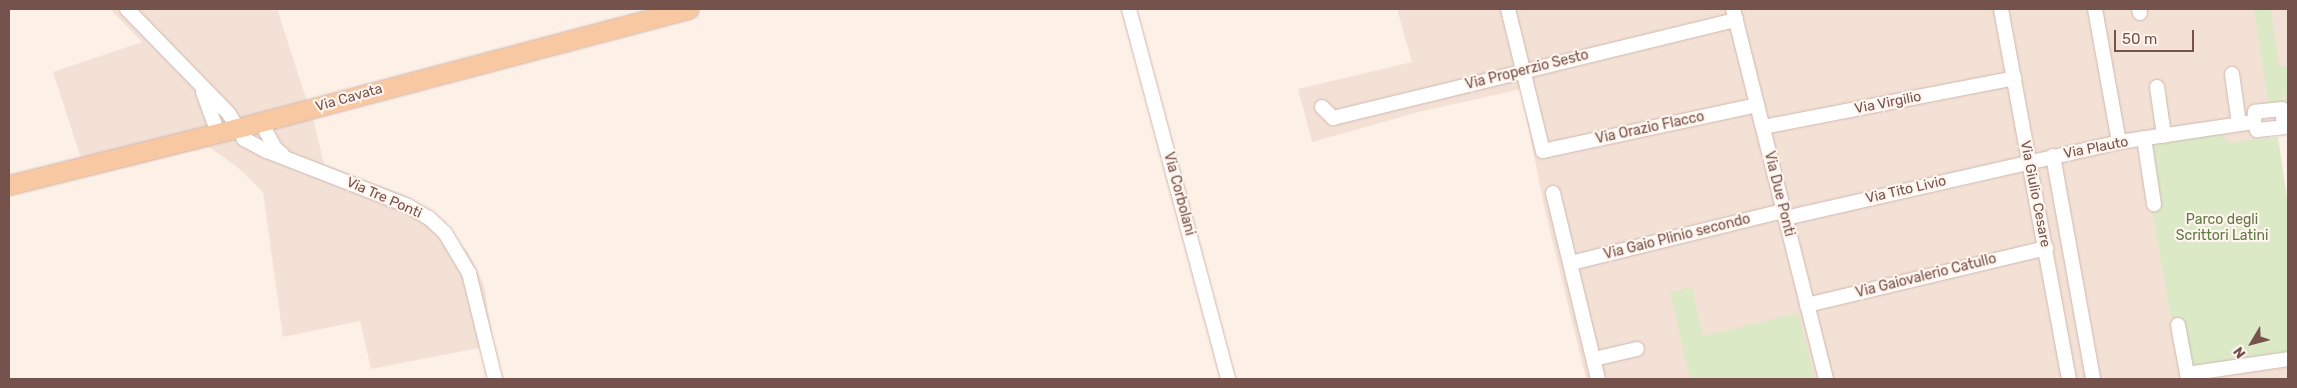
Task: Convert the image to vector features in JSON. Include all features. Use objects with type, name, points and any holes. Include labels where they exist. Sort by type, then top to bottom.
[{"type":"main road","name":"Via Cavata","points":[[9,185],[238,128],[689,9]]},
{"type":"street","name":"Via Tre Ponti","points":[[127,9],[229,114],[244,139],[284,157],[408,206],[430,218],[445,233],[469,273],[495,379]]},
{"type":"street","name":"Via Corbolani","points":[[1129,9],[1228,379]]},
{"type":"street","points":[[1508,9],[1522,71]]},
{"type":"street","name":"Via Giulio Cesare","points":[[2001,9],[2069,379]]},
{"type":"street","points":[[2095,9],[2119,142]]},
{"type":"street","name":"Via Properzio Sesto","points":[[1322,107],[1333,118],[1735,15]]},
{"type":"street","name":"Via Due Ponti","points":[[1735,15],[1826,379]]},
{"type":"street","name":"Via Orazio Flacco","points":[[1522,71],[1543,151],[1758,105]]},
{"type":"street","points":[[2232,74],[2239,124]]},
{"type":"street","name":"Via Virgilio","points":[[1763,127],[2014,78]]},
{"type":"street","name":"Via Tre Ponti","points":[[197,81],[208,100],[218,133]]},
{"type":"street","points":[[2157,88],[2164,136]]},
{"type":"street","points":[[261,122],[274,148],[284,157]]},
{"type":"street","name":"Via Plauto","points":[[2028,162],[2119,142],[2254,122]]},
{"type":"street","points":[[2144,138],[2154,204]]},
{"type":"street","name":"Via Giulio Cesare","points":[[2054,156],[2093,379]]},
{"type":"street","name":"Via Tito Livio","points":[[1784,215],[2028,162]]},
{"type":"street","points":[[1553,193],[1598,379]]},
{"type":"street","name":"Via Gaio Plinio secondo","points":[[1571,263],[1784,215]]},
{"type":"street","name":"Via Gaiovalerio Catullo","points":[[1807,305],[2046,248]]},
{"type":"street","points":[[2178,325],[2188,377],[2229,374],[2288,359]]},
{"type":"street","points":[[1594,359],[1637,349]]},
{"type":"shaded area","points":[[110,9],[277,9],[315,126],[324,164],[404,195],[434,216],[468,252],[484,285],[492,337],[484,347],[371,369],[360,321],[283,337],[263,192],[236,166],[209,147],[87,177],[53,72],[142,42]]},
{"type":"shaded area","points":[[1397,9],[2288,9],[2288,131],[2269,134],[2288,279],[2288,379],[1586,379],[1544,206],[1521,89],[1419,112],[1312,142],[1298,89],[1412,62]]},
{"type":"green space","points":[[2254,9],[2271,9],[2279,66],[2288,66],[2288,109],[2282,83],[2285,108],[2269,108]]},
{"type":"green space","name":"Parco degli Scrittori Latini","points":[[2221,132],[2228,143],[2278,137],[2288,205],[2288,351],[2190,367],[2180,317],[2171,318],[2152,210],[2159,209],[2148,142]]},
{"type":"green space","points":[[1692,287],[1703,336],[1798,313],[1815,379],[1690,379],[1670,292]]}]
